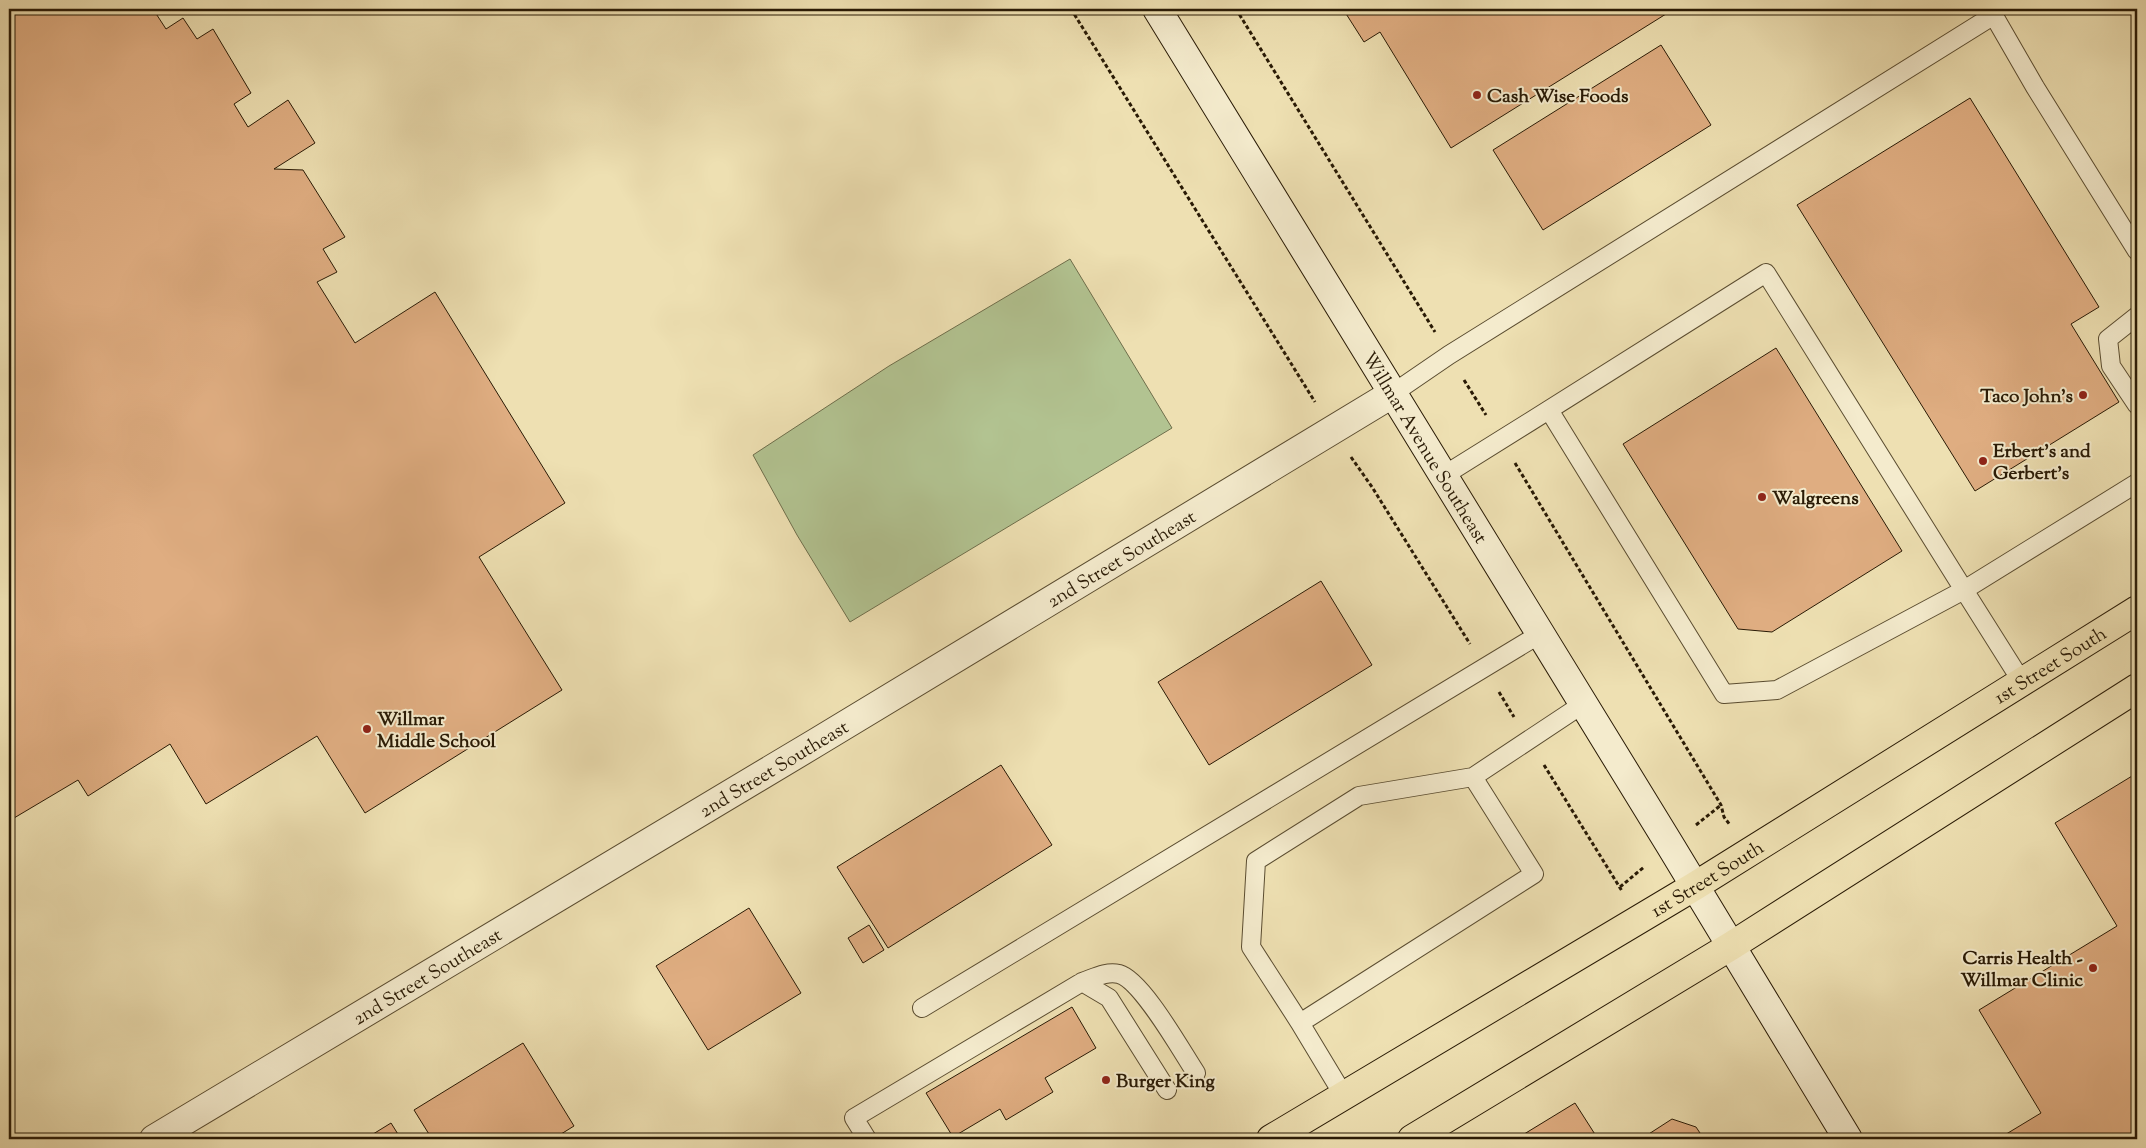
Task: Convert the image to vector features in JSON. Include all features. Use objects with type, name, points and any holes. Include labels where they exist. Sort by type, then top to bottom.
[{"type":"main road","name":"1st Street South","points":[[1271,1139],[1640,920],[2137,610]]},
{"type":"main road","points":[[1412,1139],[1731,946],[2137,688]]},
{"type":"street","name":"Willmar Avenue Southeast","points":[[1157,9],[1848,1139]]},
{"type":"street","name":"2nd Street Southeast","points":[[154,1139],[1392,394]]},
{"type":"lane","points":[[1392,394],[1450,355],[1992,12],[2035,87],[2137,251]]},
{"type":"lane","points":[[1443,476],[1766,273],[2022,682]]},
{"type":"lane","points":[[2137,316],[2108,339],[2111,366],[2137,405]]},
{"type":"lane","points":[[1549,410],[1724,694],[1777,690],[1964,590],[2137,483]]},
{"type":"lane","points":[[922,1008],[1540,634]]},
{"type":"lane","points":[[1344,1096],[1251,947],[1256,861],[1359,796],[1473,777],[1583,704]]},
{"type":"lane","points":[[1300,1023],[1534,874],[1473,777]]},
{"type":"lane","points":[[867,1139],[854,1118],[1082,982],[1106,974],[1120,974],[1142,991],[1196,1073]]},
{"type":"lane","points":[[1082,982],[1109,998],[1167,1090]]},
{"type":"path","points":[[1071,9],[1332,431],[1372,487],[1640,920]]},
{"type":"path","points":[[1236,9],[1502,440],[1721,806]]},
{"type":"green space","points":[[1070,259],[1172,428],[850,622],[797,535],[753,455],[889,366]]},
{"type":"building","points":[[9,9],[153,9],[166,29],[183,18],[197,39],[213,29],[251,93],[234,104],[248,127],[288,100],[315,143],[274,169],[303,170],[345,237],[323,249],[337,272],[317,282],[355,343],[435,292],[565,503],[479,557],[562,690],[365,813],[317,736],[206,804],[170,744],[88,796],[78,780],[9,821]]},
{"type":"building","name":"Cash Wise Foods","points":[[1343,9],[1674,9],[1451,148],[1380,32],[1364,42]]},
{"type":"building","points":[[1661,45],[1711,125],[1543,230],[1493,150]]},
{"type":"building","points":[[1970,98],[2099,307],[2071,324],[2119,402],[1975,491],[1797,205]]},
{"type":"building","name":"Walgreens","points":[[1776,348],[1902,551],[1772,632],[1738,629],[1623,444]]},
{"type":"building","points":[[1321,581],[1372,665],[1209,765],[1158,682]]},
{"type":"building","points":[[1001,765],[1052,845],[888,948],[837,867]]},
{"type":"building","name":"Carris Health - Willmar Clinic","points":[[2137,773],[2137,1139],[1998,1139],[2041,1113],[1979,1010],[2117,926],[2055,823]]},
{"type":"building","points":[[749,908],[801,993],[708,1050],[656,966]]},
{"type":"building","points":[[869,925],[884,950],[863,963],[848,938]]},
{"type":"building","points":[[1072,1007],[1096,1048],[1045,1078],[1053,1092],[1006,1120],[1000,1109],[953,1137],[926,1093]]},
{"type":"building","points":[[523,1043],[574,1126],[553,1139],[432,1139],[414,1110]]},
{"type":"building","points":[[1575,1103],[1598,1139],[1516,1139]]},
{"type":"building","points":[[1672,1119],[1696,1127],[1704,1139],[1641,1139]]},
{"type":"building","points":[[391,1123],[401,1139],[365,1139]]},
{"type":"place","name":"Cash Wise Foods","points":[[1477,95]]},
{"type":"place","name":"Taco John's","points":[[2083,395]]},
{"type":"place","name":"Erbert's and Gerbert's","points":[[1983,461]]},
{"type":"place","name":"Walgreens","points":[[1762,497]]},
{"type":"place","name":"Willmar Middle School","points":[[367,729]]},
{"type":"place","name":"Carris Health - Willmar Clinic","points":[[2093,968]]},
{"type":"place","name":"Burger King","points":[[1106,1080]]}]
